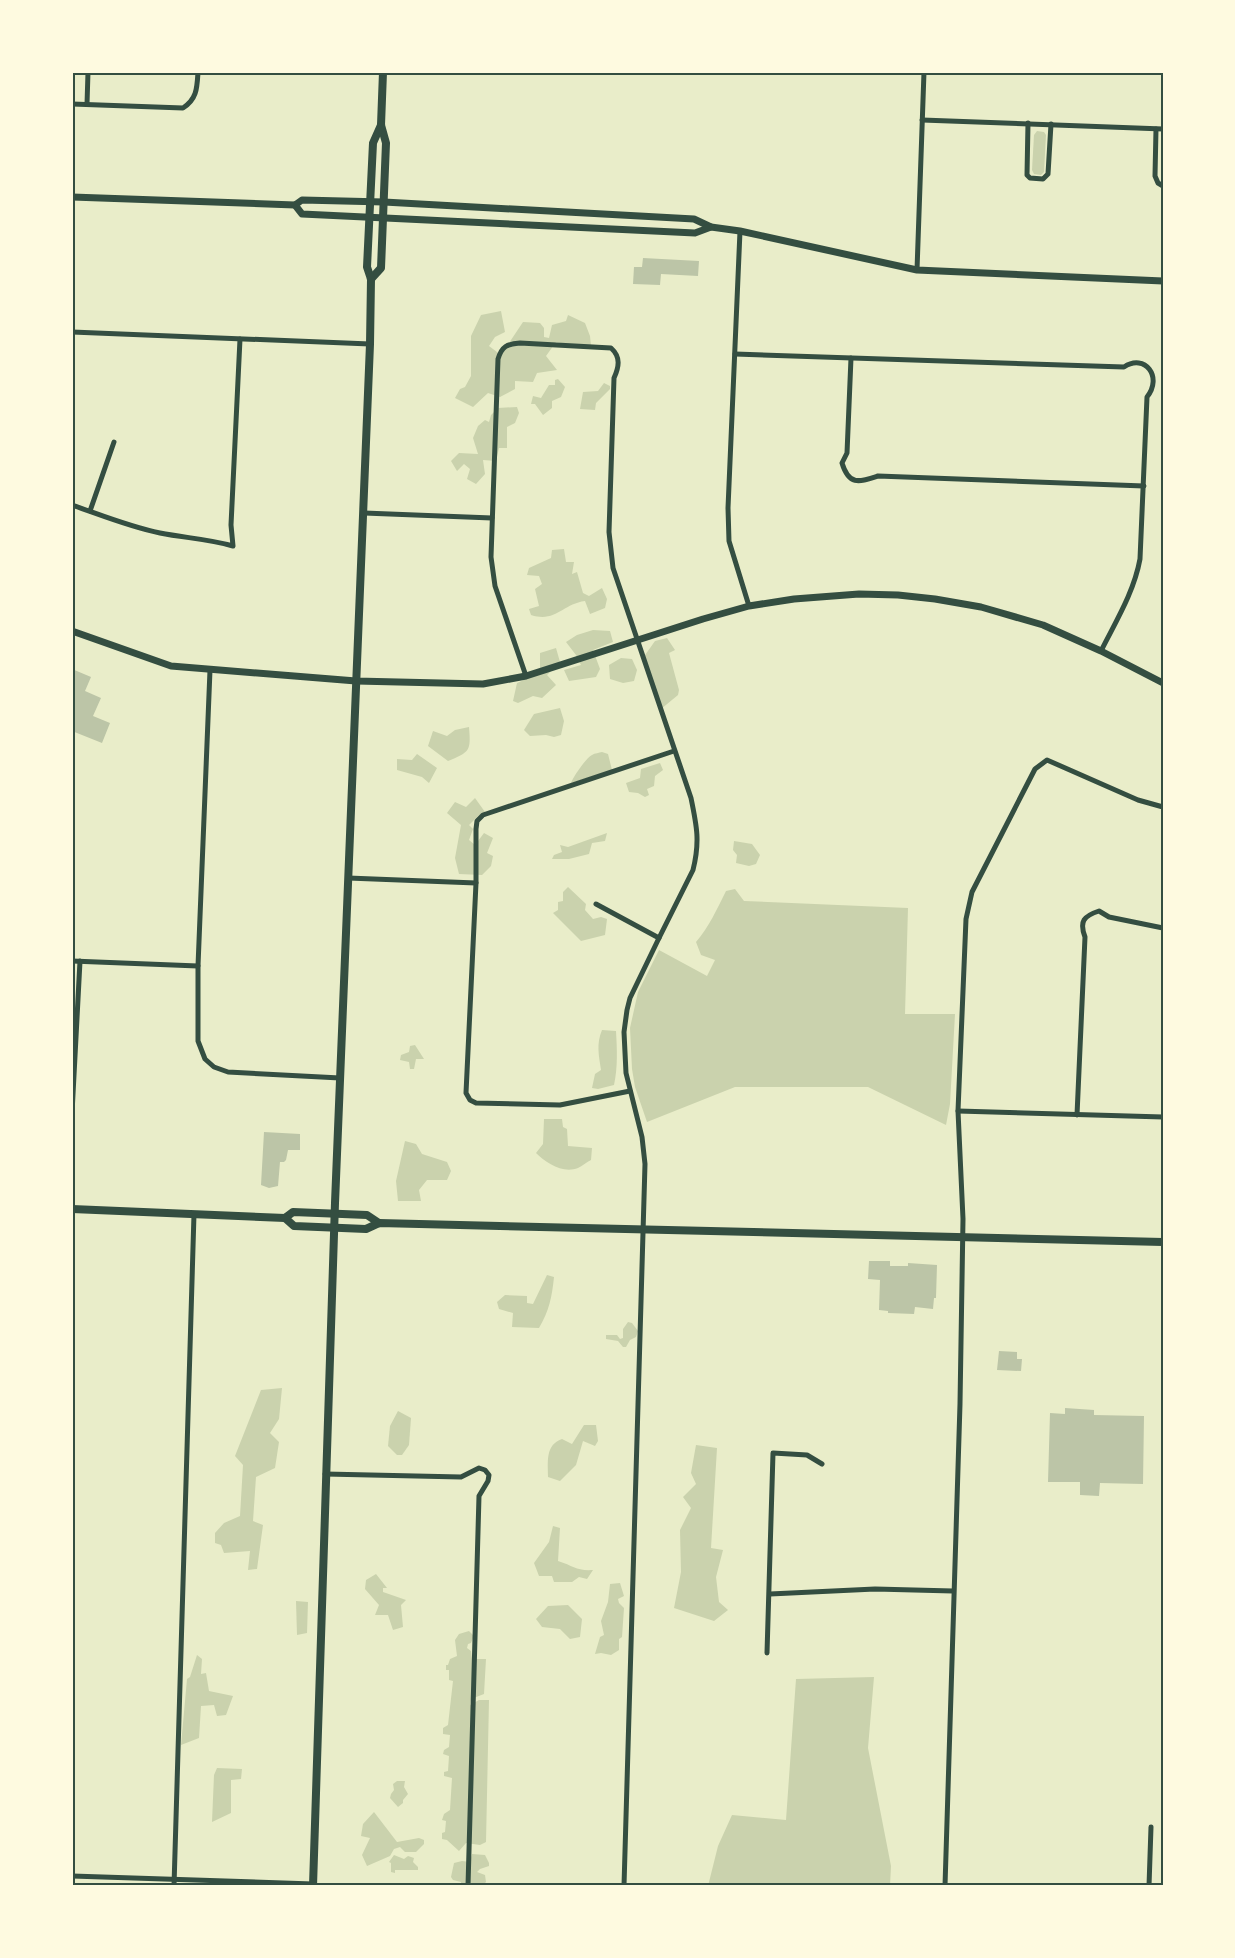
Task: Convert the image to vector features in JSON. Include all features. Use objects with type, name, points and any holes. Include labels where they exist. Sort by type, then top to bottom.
[{"type":"main road","points":[[372,279],[381,268],[384,218],[387,142],[381,125],[383,72]]},
{"type":"main road","points":[[313,1885],[334,1213],[370,344],[372,279],[367,267],[373,143],[381,125]]},
{"type":"main road","points":[[72,1209],[285,1218],[294,1226],[366,1229],[379,1223],[1163,1242]]},
{"type":"main road","points":[[285,1218],[292,1212],[334,1213],[367,1215],[379,1223]]},
{"type":"street","points":[[87,104],[88,72]]},
{"type":"street","points":[[72,104],[183,108],[189,104],[197,91],[198,72]]},
{"type":"street","points":[[917,270],[924,72]]},
{"type":"street","points":[[922,120],[1160,129],[1155,176],[1158,183],[1163,186]]},
{"type":"street","points":[[1028,123],[1027,175],[1030,178],[1043,179],[1048,174],[1051,124]]},
{"type":"street","points":[[72,197],[295,205],[302,200],[370,201],[694,219],[711,227],[740,231],[917,270],[1163,281]]},
{"type":"street","points":[[295,205],[302,214],[695,234],[711,227]]},
{"type":"street","points":[[740,231],[728,508],[729,541],[749,606]]},
{"type":"street","points":[[72,332],[370,344]]},
{"type":"street","points":[[72,505],[148,530],[177,537],[217,541],[233,546],[231,525],[240,339]]},
{"type":"street","points":[[525,676],[495,586],[491,557],[498,359],[501,350],[508,344],[611,348],[617,353],[619,363],[614,378],[609,547],[613,568],[691,798],[697,828],[698,849],[693,870],[630,998],[624,1032],[626,1073],[642,1137],[645,1164],[624,1886]]},
{"type":"street","points":[[735,354],[1124,368],[1136,363],[1150,369],[1155,383],[1148,397],[1140,559],[1130,594],[1101,651]]},
{"type":"street","points":[[851,358],[847,453],[842,463],[846,474],[852,480],[863,481],[878,476],[1144,486]]},
{"type":"street","points":[[90,511],[114,442]]},
{"type":"street","points":[[364,513],[492,518]]},
{"type":"street","points":[[72,631],[171,666],[356,681],[483,684],[525,676],[749,606],[794,599],[859,594],[935,598],[981,607],[1042,625],[1101,651],[1163,683]]},
{"type":"street","points":[[210,670],[198,966],[198,1041],[205,1059],[214,1067],[228,1072],[340,1078]]},
{"type":"street","points":[[630,1091],[560,1105],[476,1103],[470,1100],[466,1093],[477,821],[483,815],[675,751]]},
{"type":"street","points":[[945,1886],[960,1404],[963,1219],[958,1111],[966,919],[972,892],[1035,769],[1047,760],[1138,800],[1163,807]]},
{"type":"street","points":[[348,878],[476,883]]},
{"type":"street","points":[[596,904],[659,938]]},
{"type":"street","points":[[1077,1115],[1085,937],[1081,928],[1084,920],[1090,914],[1099,911],[1109,917],[1163,928]]},
{"type":"street","points":[[72,961],[198,966]]},
{"type":"street","points":[[72,1113],[80,961]]},
{"type":"street","points":[[958,1111],[1163,1117]]},
{"type":"street","points":[[174,1883],[194,1214]]},
{"type":"street","points":[[768,1653],[773,1453],[807,1455],[822,1464]]},
{"type":"street","points":[[326,1474],[461,1477],[476,1468],[488,1473],[489,1477],[479,1496],[468,1886]]},
{"type":"street","points":[[770,1594],[875,1589],[953,1591]]},
{"type":"street","points":[[1149,1886],[1151,1827]]},
{"type":"street","points":[[72,1876],[174,1883],[313,1885]]},
{"type":"green space","points":[[1037,131],[1044,132],[1046,135],[1044,172],[1041,175],[1034,174],[1032,170],[1034,135]]},
{"type":"green space","points":[[501,311],[505,332],[495,337],[489,346],[501,355],[523,322],[540,323],[544,328],[544,337],[549,338],[552,325],[566,321],[568,315],[585,323],[591,346],[556,342],[546,356],[557,370],[537,373],[533,382],[515,381],[515,389],[500,397],[488,393],[473,407],[455,398],[471,376],[471,336],[481,315]]},
{"type":"green space","points":[[558,379],[565,387],[561,397],[552,401],[552,408],[543,415],[535,404],[531,404],[533,396],[541,398],[549,385],[555,385],[555,380]]},
{"type":"green space","points":[[604,383],[610,386],[610,389],[596,403],[595,410],[580,409],[583,392],[598,391]]},
{"type":"green space","points":[[517,407],[519,413],[515,423],[507,427],[507,448],[499,448],[496,461],[483,460],[485,474],[476,484],[467,479],[470,469],[464,464],[457,471],[451,461],[459,453],[478,454],[473,438],[478,426],[485,420],[489,422],[491,415],[498,408]]},
{"type":"green space","points":[[564,549],[566,562],[574,562],[572,574],[577,572],[583,593],[589,596],[602,588],[607,599],[605,608],[590,614],[585,601],[547,617],[531,615],[529,609],[539,606],[535,589],[542,584],[539,576],[527,575],[529,568],[551,558],[552,550]]},
{"type":"green space","points":[[593,630],[610,631],[613,642],[593,650],[600,669],[596,677],[569,681],[564,670],[581,665],[566,642],[577,635]]},
{"type":"green space","points":[[667,638],[675,650],[669,653],[679,690],[678,695],[661,709],[643,658],[655,641]]},
{"type":"green space","points":[[556,648],[560,662],[547,675],[556,685],[542,698],[533,696],[518,703],[513,701],[517,683],[540,673],[540,653]]},
{"type":"green space","points":[[621,658],[632,659],[637,670],[634,681],[623,683],[610,679],[609,665]]},
{"type":"green space","points":[[560,708],[564,721],[561,735],[530,736],[524,730],[534,714]]},
{"type":"green space","points":[[469,727],[468,750],[455,758],[448,761],[428,746],[433,731],[447,736],[455,730]]},
{"type":"green space","points":[[602,752],[608,754],[612,770],[571,783],[586,760],[593,754]]},
{"type":"green space","points":[[417,754],[437,768],[429,783],[422,777],[397,770],[397,759],[412,760]]},
{"type":"green space","points":[[660,763],[663,770],[655,776],[654,786],[647,789],[649,795],[645,797],[629,792],[626,783],[640,778],[641,769]]},
{"type":"green space","points":[[475,798],[485,812],[469,825],[473,829],[469,840],[475,845],[484,833],[493,838],[487,853],[493,856],[491,866],[482,875],[459,874],[455,858],[461,825],[447,813],[455,802],[466,807]]},
{"type":"green space","points":[[607,833],[605,841],[592,843],[589,854],[569,859],[552,859],[554,855],[562,852],[560,845],[568,847]]},
{"type":"green space","points":[[734,841],[752,844],[760,855],[756,864],[749,866],[736,863],[737,855],[733,850]]},
{"type":"green space","points":[[568,887],[586,904],[585,910],[593,919],[601,917],[607,919],[605,935],[581,941],[553,913],[558,910],[558,902],[563,901],[563,892]]},
{"type":"green space","points":[[735,889],[744,901],[908,908],[905,1014],[955,1014],[950,1104],[946,1125],[868,1087],[735,1087],[647,1122],[635,1087],[632,1069],[630,1028],[638,992],[659,950],[707,976],[715,960],[701,955],[696,942],[709,924],[726,891]]},
{"type":"green space","points":[[602,1030],[616,1031],[617,1065],[614,1085],[598,1089],[592,1088],[595,1074],[601,1070],[599,1045]]},
{"type":"green space","points":[[415,1045],[424,1059],[416,1059],[414,1069],[410,1069],[409,1062],[400,1060],[401,1055],[409,1052],[410,1046]]},
{"type":"green space","points":[[544,1119],[562,1119],[563,1127],[567,1129],[568,1146],[592,1148],[591,1160],[578,1168],[567,1170],[550,1164],[540,1157],[536,1153],[543,1144]]},
{"type":"green space","points":[[405,1141],[416,1144],[422,1154],[447,1162],[451,1171],[447,1180],[427,1180],[419,1190],[421,1201],[398,1201],[396,1181]]},
{"type":"green space","points":[[547,1275],[554,1277],[552,1291],[548,1310],[539,1328],[512,1327],[513,1313],[499,1309],[497,1302],[505,1295],[527,1296],[527,1303],[533,1304]]},
{"type":"green space","points":[[628,1322],[632,1323],[638,1331],[636,1337],[630,1340],[626,1347],[618,1341],[606,1339],[606,1335],[617,1335],[620,1339],[623,1338],[623,1329]]},
{"type":"green space","points":[[282,1388],[279,1419],[270,1433],[279,1442],[275,1468],[256,1477],[253,1521],[263,1525],[257,1569],[248,1570],[250,1551],[224,1553],[221,1545],[215,1543],[215,1533],[224,1523],[240,1516],[243,1465],[235,1456],[261,1390]]},
{"type":"green space","points":[[398,1411],[411,1418],[409,1445],[402,1455],[397,1455],[388,1446],[390,1426]]},
{"type":"green space","points":[[584,1425],[596,1425],[598,1441],[595,1446],[583,1441],[576,1465],[560,1481],[548,1477],[548,1460],[553,1445],[562,1439],[572,1444]]},
{"type":"green space","points":[[696,1445],[717,1448],[711,1548],[723,1550],[716,1577],[719,1602],[728,1610],[714,1621],[674,1608],[681,1572],[680,1530],[691,1508],[683,1497],[696,1484],[691,1473]]},
{"type":"green space","points":[[553,1526],[560,1528],[558,1561],[579,1569],[593,1570],[587,1579],[579,1577],[572,1582],[554,1582],[552,1576],[539,1576],[534,1563],[549,1542]]},
{"type":"green space","points":[[376,1574],[387,1588],[383,1588],[383,1592],[406,1600],[401,1605],[403,1627],[393,1630],[388,1615],[375,1615],[379,1605],[365,1589],[366,1580]]},
{"type":"green space","points":[[620,1583],[624,1596],[618,1599],[624,1608],[619,1650],[611,1655],[595,1654],[600,1637],[604,1635],[601,1621],[608,1602],[610,1584]]},
{"type":"green space","points":[[296,1601],[308,1602],[307,1633],[297,1635]]},
{"type":"green space","points":[[568,1605],[582,1619],[580,1637],[570,1639],[560,1629],[542,1627],[536,1619],[548,1606]]},
{"type":"green space","points":[[469,1631],[474,1636],[467,1648],[471,1651],[472,1659],[486,1659],[484,1694],[471,1699],[470,1705],[479,1700],[489,1700],[486,1842],[480,1845],[466,1843],[459,1851],[447,1840],[442,1839],[446,1821],[442,1820],[444,1814],[450,1810],[452,1778],[444,1776],[444,1772],[448,1771],[449,1756],[443,1754],[444,1750],[449,1747],[450,1735],[443,1734],[443,1728],[448,1725],[453,1681],[449,1680],[449,1670],[446,1670],[446,1665],[450,1659],[457,1656],[455,1640],[459,1634]]},
{"type":"green space","points":[[197,1655],[202,1659],[201,1674],[206,1673],[209,1691],[233,1696],[226,1715],[217,1716],[214,1705],[201,1706],[199,1738],[181,1745],[187,1679],[190,1677]]},
{"type":"green space","points":[[874,1677],[868,1748],[891,1866],[890,1886],[708,1886],[718,1846],[732,1815],[786,1820],[796,1679]]},
{"type":"green space","points":[[217,1768],[242,1769],[241,1779],[231,1780],[231,1813],[212,1822],[214,1775]]},
{"type":"green space","points":[[397,1781],[405,1781],[404,1787],[408,1794],[398,1807],[390,1798],[394,1790],[393,1784]]},
{"type":"green space","points":[[374,1812],[397,1842],[419,1838],[424,1840],[424,1844],[416,1852],[405,1852],[400,1847],[394,1849],[390,1856],[367,1866],[362,1855],[370,1838],[361,1836],[363,1824]]},
{"type":"green space","points":[[472,1854],[485,1855],[489,1863],[489,1866],[477,1872],[485,1875],[486,1882],[482,1886],[461,1886],[461,1882],[451,1877],[454,1863],[470,1862]]},
{"type":"green space","points":[[394,1855],[404,1859],[408,1856],[414,1858],[413,1862],[418,1870],[391,1872],[389,1862]]},
{"type":"building","points":[[643,258],[699,261],[698,276],[661,274],[660,285],[633,284],[634,267],[642,267]]},
{"type":"building","points":[[72,669],[91,677],[85,691],[101,698],[93,716],[110,723],[102,743],[72,731]]},
{"type":"building","points":[[264,1132],[300,1134],[300,1150],[288,1150],[286,1160],[280,1162],[278,1186],[269,1188],[261,1185]]},
{"type":"building","points":[[869,1261],[890,1261],[890,1266],[908,1266],[908,1263],[937,1265],[936,1298],[934,1298],[933,1309],[915,1307],[914,1314],[888,1313],[888,1311],[879,1310],[880,1280],[868,1279]]},
{"type":"building","points":[[999,1351],[1017,1352],[1017,1359],[1022,1359],[1021,1371],[997,1370]]},
{"type":"building","points":[[1065,1408],[1094,1410],[1094,1415],[1144,1416],[1143,1484],[1100,1483],[1099,1496],[1080,1495],[1080,1482],[1048,1482],[1050,1413],[1065,1414]]}]
